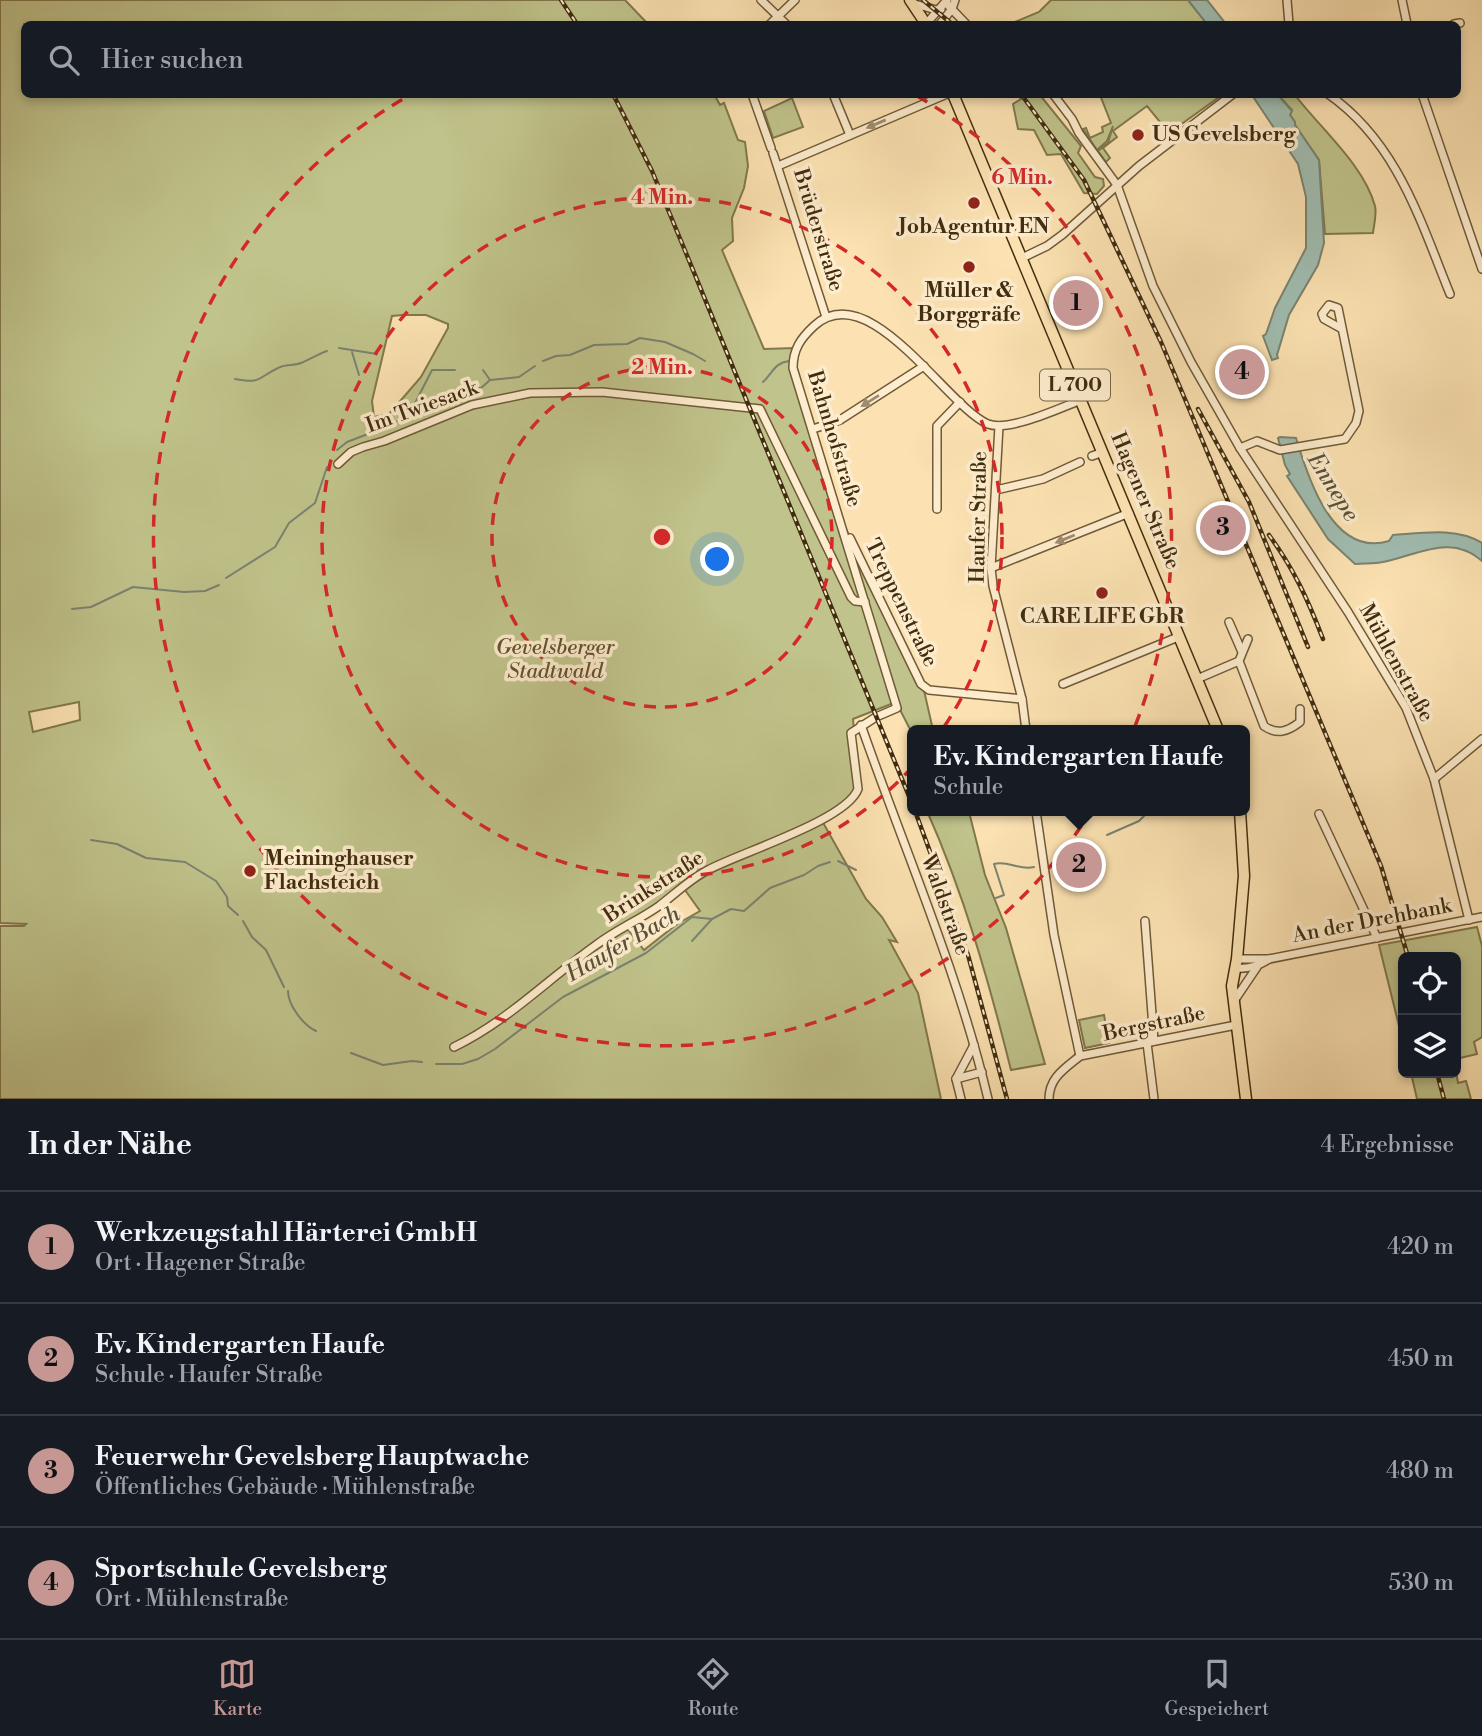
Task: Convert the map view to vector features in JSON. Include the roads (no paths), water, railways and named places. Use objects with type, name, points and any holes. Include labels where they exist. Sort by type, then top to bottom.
[{"type":"main road","points":[[912,2],[924,21]]},
{"type":"main road","name":"Hagener Straße","points":[[955,98],[1081,400],[1098,454],[1129,513],[1216,725]]},
{"type":"main road","points":[[1240,816],[1244,876],[1237,963],[1232,986],[1246,1099]]},
{"type":"street","points":[[761,0],[784,21]]},
{"type":"street","points":[[773,21],[795,0]]},
{"type":"street","points":[[912,2],[936,10],[955,0]]},
{"type":"street","points":[[1287,0],[1289,21]]},
{"type":"street","points":[[1402,0],[1406,21]]},
{"type":"street","points":[[942,21],[947,5]]},
{"type":"street","points":[[929,21],[947,5]]},
{"type":"street","points":[[947,5],[963,21]]},
{"type":"street","points":[[753,98],[778,166]]},
{"type":"street","points":[[835,98],[850,135]]},
{"type":"street","name":"Brüderstraße","points":[[826,317],[778,166],[938,98]]},
{"type":"street","name":"Mühlenstraße","points":[[1056,98],[1093,154],[1117,184],[1153,286],[1191,362],[1240,447],[1348,612],[1406,708],[1434,779],[1469,920]]},
{"type":"street","points":[[1022,258],[1062,235],[1117,184],[1228,98]]},
{"type":"street","points":[[1333,98],[1363,124],[1396,168],[1450,294]]},
{"type":"street","points":[[1423,98],[1482,269]]},
{"type":"street","points":[[826,317],[848,316],[882,330],[925,366],[981,420],[999,426],[1044,414],[1081,400]]},
{"type":"street","name":"Bahnhofstraße","points":[[826,317],[806,334],[795,348],[793,368],[897,708],[861,725]]},
{"type":"street","points":[[1240,447],[1257,441],[1280,450],[1345,439],[1356,423],[1359,411],[1342,329]]},
{"type":"street","points":[[813,429],[840,420],[925,366]]},
{"type":"street","name":"Im Twiesack","points":[[338,464],[363,447],[472,405],[530,393],[602,392],[761,410],[851,597],[855,601],[865,602]]},
{"type":"street","points":[[937,509],[937,426],[960,402]]},
{"type":"street","name":"Haufer Straße","points":[[999,426],[991,568],[993,586],[1022,699],[1025,725]]},
{"type":"street","points":[[996,490],[1044,479],[1080,462]]},
{"type":"street","points":[[991,568],[1129,513]]},
{"type":"street","name":"Treppenstraße","points":[[841,519],[921,684],[929,690],[947,693],[1022,699]]},
{"type":"street","points":[[1229,622],[1264,726],[1276,733],[1284,731],[1300,722],[1300,709]]},
{"type":"street","points":[[1063,684],[1178,637]]},
{"type":"street","points":[[1197,679],[1241,657],[1248,639]]},
{"type":"street","name":"Waldstraße","points":[[861,725],[946,957],[975,1045],[988,1099]]},
{"type":"street","name":"Brinkstraße","points":[[454,1047],[505,1017],[596,945],[658,906],[706,871],[822,819],[855,797],[858,789],[851,733],[861,725]]},
{"type":"street","points":[[1434,779],[1482,739]]},
{"type":"street","points":[[1320,814],[1377,938]]},
{"type":"street","points":[[1038,816],[1054,935],[1080,1056],[1061,1072],[1049,1087],[1049,1099]]},
{"type":"street","name":"An der Drehbank","points":[[1237,963],[1482,917]]},
{"type":"street","points":[[1145,921],[1154,1099]]},
{"type":"street","name":"An der Drehbank","points":[[1234,1000],[1257,966],[1269,959]]},
{"type":"street","name":"An der Drehbank","points":[[1237,963],[1257,966]]},
{"type":"street","name":"Bergstraße","points":[[1080,1056],[1236,1025]]},
{"type":"street","points":[[961,1099],[956,1079],[975,1045]]},
{"type":"street","points":[[956,1079],[982,1072]]},
{"type":"waterway","points":[[543,361],[570,355],[594,345],[627,344],[640,338],[665,342],[705,361]]},
{"type":"waterway","points":[[339,348],[377,354]]},
{"type":"waterway","points":[[235,379],[259,379],[281,367],[301,363],[327,351]]},
{"type":"waterway","points":[[352,352],[359,375]]},
{"type":"waterway","points":[[763,382],[777,366],[789,361]]},
{"type":"waterway","points":[[396,422],[431,402],[460,391],[481,388],[490,380],[519,377],[535,366]]},
{"type":"waterway","points":[[411,411],[432,370],[455,370]]},
{"type":"waterway","points":[[483,370],[490,380]]},
{"type":"waterway","points":[[337,450],[347,442],[373,432]]},
{"type":"waterway","points":[[226,578],[275,547],[289,523],[315,503],[327,467]]},
{"type":"waterway","points":[[72,609],[91,607],[133,587],[184,592],[205,591],[219,585]]},
{"type":"waterway","name":"Haufer Bach","points":[[1107,835],[1139,821],[1144,816]]},
{"type":"waterway","name":"Haufer Bach","points":[[91,840],[117,844],[146,858],[185,862],[216,881],[227,897],[228,906],[238,915]]},
{"type":"waterway","name":"Haufer Bach","points":[[838,861],[856,870]]},
{"type":"waterway","name":"Haufer Bach","points":[[436,1064],[462,1064],[478,1059],[563,997],[646,953],[692,917],[712,919],[731,909],[744,911],[770,888],[830,862]]},
{"type":"waterway","name":"Haufer Bach","points":[[996,898],[1004,895],[994,864],[1034,867]]},
{"type":"waterway","points":[[692,941],[712,919]]},
{"type":"waterway","name":"Haufer Bach","points":[[243,921],[252,937],[266,950],[284,987]]},
{"type":"waterway","name":"Haufer Bach","points":[[288,991],[297,1014],[316,1031]]},
{"type":"waterway","name":"Haufer Bach","points":[[351,1053],[383,1065],[422,1062]]},
{"type":"railway","points":[[561,0],[575,21]]},
{"type":"railway","points":[[923,0],[948,21]]},
{"type":"railway","points":[[615,98],[652,171],[907,791]]},
{"type":"railway","points":[[1024,98],[1084,180],[1161,342],[1381,866],[1407,952]]},
{"type":"railway","points":[[1198,409],[1249,502],[1308,647]]},
{"type":"railway","points":[[1269,535],[1300,585],[1323,639]]},
{"type":"railway","points":[[917,816],[968,955],[1007,1099]]},
{"type":"railway","points":[[1438,1078],[1444,1099]]},
{"type":"place","name":"US Gevelsberg","points":[[1138,135]]},
{"type":"place","name":"JobAgentur EN","points":[[974,203]]},
{"type":"place","name":"Müller & Borggräfe","points":[[969,267]]},
{"type":"place","name":"Werkzeugstahl Härterei GmbH","points":[[1076,303]]},
{"type":"place","name":"Sportschule Gevelsberg","points":[[1242,372]]},
{"type":"place","name":"Feuerwehr Gevelsberg Hauptwache","points":[[1223,528]]},
{"type":"place","name":"CARE LIFE GbR","points":[[1102,593]]},
{"type":"place","name":"Ev. Kindergarten Haufe","points":[[1079,865]]},
{"type":"place","name":"Meininghauser Flachsteich","points":[[250,871]]},
{"type":"water label","name":"Ennepe","points":[[1333,487]]},
{"type":"park label","name":"Gevelsberger Stadtwald","points":[[555,660]]}]
